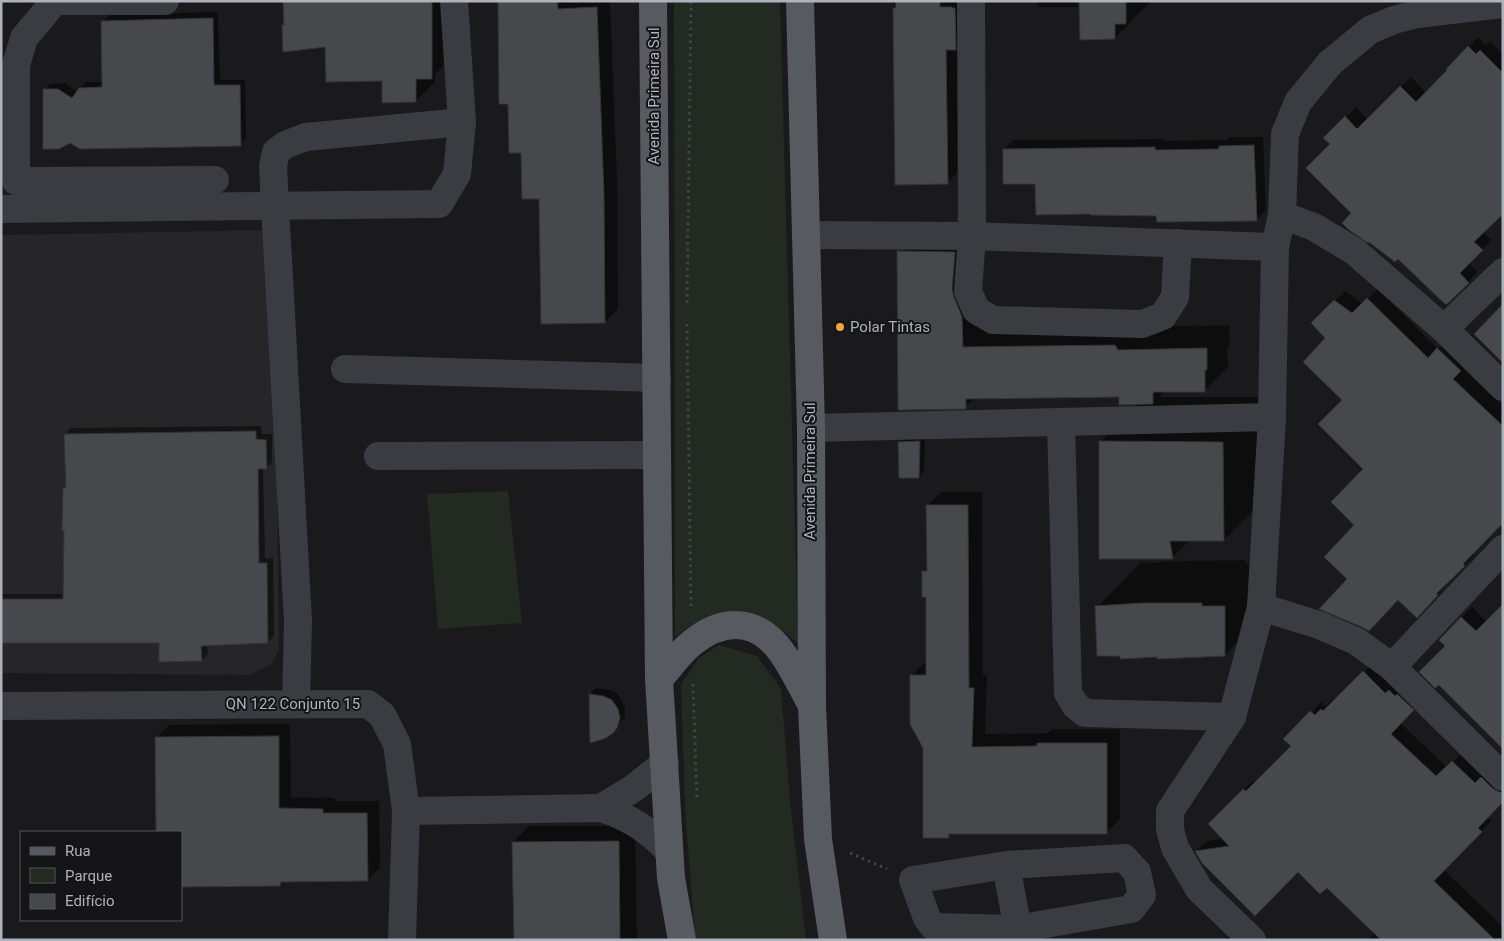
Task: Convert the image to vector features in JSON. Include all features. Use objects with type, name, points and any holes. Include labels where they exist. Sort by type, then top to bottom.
[{"type":"main road","name":"Avenida Primeira Sul","points":[[653,1],[659,679],[671,878],[682,940]]},
{"type":"main road","name":"Avenida Primeira Sul","points":[[800,1],[811,428],[812,706],[818,839],[833,940]]},
{"type":"main road","points":[[659,679],[692,642],[710,631],[728,625],[742,624],[756,629],[770,638],[788,660],[812,706]]},
{"type":"street","points":[[165,1],[54,2],[24,38],[16,65],[16,181],[215,180]]},
{"type":"street","points":[[1,209],[439,204],[457,174],[462,122],[454,1]]},
{"type":"street","points":[[972,1],[972,236],[968,291],[976,310],[993,320],[1142,324],[1162,316],[1175,297],[1178,243]]},
{"type":"street","points":[[1252,940],[1199,889],[1174,848],[1170,829],[1170,811],[1232,717],[1261,607],[1272,417],[1274,247],[1282,215],[1285,134],[1298,102],[1330,63],[1370,30],[1394,20],[1417,14],[1503,4]]},
{"type":"street","points":[[296,704],[298,621],[273,166],[276,152],[284,145],[306,137],[462,122]]},
{"type":"street","points":[[1282,215],[1314,227],[1354,251],[1444,329],[1503,386]]},
{"type":"street","points":[[806,235],[972,236],[1274,247]]},
{"type":"street","points":[[1444,329],[1503,272]]},
{"type":"street","points":[[345,369],[657,378]]},
{"type":"street","points":[[811,428],[1272,417]]},
{"type":"street","points":[[1060,422],[1068,692],[1075,705],[1085,713],[1232,717]]},
{"type":"street","points":[[378,456],[657,455]]},
{"type":"street","points":[[1392,667],[1503,549]]},
{"type":"street","points":[[1261,607],[1319,625],[1356,641],[1392,667],[1503,777]]},
{"type":"street","name":"QN 122 Conjunto 15","points":[[1,706],[368,704],[382,716],[397,744],[406,811],[402,940]]},
{"type":"street","points":[[601,808],[634,788],[665,763]]},
{"type":"street","points":[[406,811],[601,808],[621,815],[641,826],[670,851]]},
{"type":"street","points":[[1124,858],[1137,872],[1142,895],[1131,909],[1018,934],[934,927],[927,918],[913,880],[1006,865],[1124,858]]},
{"type":"street","points":[[1006,865],[1018,934]]},
{"type":"path","points":[[687,307],[691,1]]},
{"type":"path","points":[[687,317],[692,642],[698,808]]},
{"type":"path","points":[[818,839],[913,880]]},
{"type":"shaded area","points":[[274,230],[279,649],[272,664],[250,675],[1,673],[1,235]]},
{"type":"green space","points":[[674,1],[780,1],[798,643],[779,628],[759,618],[711,617],[688,627],[675,637]]},
{"type":"green space","points":[[508,491],[522,623],[438,629],[427,494]]},
{"type":"green space","points":[[719,645],[757,656],[781,689],[790,800],[806,940],[695,940],[685,808],[681,684],[699,658]]},
{"type":"building","points":[[283,1],[432,1],[432,79],[416,79],[416,102],[382,103],[382,81],[326,82],[325,47],[283,52]]},
{"type":"building","points":[[498,1],[557,1],[558,9],[597,7],[604,195],[605,323],[541,324],[539,199],[522,199],[521,153],[509,153],[508,104],[499,104]]},
{"type":"building","points":[[895,1],[940,1],[940,7],[955,8],[956,50],[946,50],[948,184],[895,185],[893,8],[896,8]]},
{"type":"building","points":[[1079,1],[1126,1],[1126,24],[1115,24],[1115,39],[1080,40]]},
{"type":"building","points":[[213,18],[214,85],[240,85],[241,146],[80,149],[70,143],[59,149],[43,149],[43,89],[58,89],[72,98],[79,88],[102,87],[101,21]]},
{"type":"building","points":[[1468,46],[1476,54],[1480,50],[1503,73],[1503,214],[1474,242],[1483,250],[1460,273],[1469,283],[1445,304],[1398,259],[1395,262],[1348,229],[1342,223],[1351,213],[1306,168],[1330,144],[1323,138],[1345,116],[1357,129],[1400,86],[1416,102]]},
{"type":"building","points":[[1254,145],[1257,221],[1157,222],[1156,216],[1036,215],[1035,184],[1003,184],[1003,149],[1155,147],[1155,150],[1219,149],[1219,146]]},
{"type":"building","points":[[897,251],[955,252],[952,290],[962,317],[963,347],[1115,345],[1118,350],[1207,348],[1205,392],[1153,392],[1153,404],[1119,405],[1119,397],[966,399],[966,409],[898,410]]},
{"type":"building","points":[[1367,298],[1428,358],[1437,348],[1461,371],[1453,379],[1503,426],[1503,523],[1463,564],[1465,566],[1436,594],[1438,595],[1417,618],[1398,600],[1369,631],[1319,609],[1347,579],[1324,557],[1354,525],[1331,502],[1363,469],[1318,424],[1342,400],[1303,362],[1325,338],[1311,323],[1334,300],[1352,313]]},
{"type":"building","points":[[1503,304],[1503,363],[1474,334]]},
{"type":"building","points":[[256,431],[256,439],[266,440],[267,469],[258,469],[259,563],[267,563],[268,643],[201,646],[202,661],[159,662],[159,643],[1,643],[1,599],[63,599],[63,488],[66,488],[64,434]]},
{"type":"building","points":[[920,441],[919,478],[899,478],[898,442]]},
{"type":"building","points":[[1099,441],[1223,442],[1224,541],[1170,541],[1173,559],[1099,559]]},
{"type":"building","points":[[926,505],[968,505],[969,688],[974,688],[972,747],[1037,746],[1037,743],[1107,743],[1107,834],[948,834],[949,838],[923,838],[923,748],[910,724],[910,675],[926,675],[926,597],[922,597],[922,571],[927,571]]},
{"type":"building","points":[[1141,603],[1202,603],[1202,606],[1225,606],[1225,656],[1120,659],[1120,656],[1097,656],[1095,606]]},
{"type":"building","points":[[1503,604],[1503,749],[1439,685],[1435,688],[1419,672],[1445,646],[1439,640],[1461,617],[1476,631]]},
{"type":"building","points":[[1363,671],[1385,693],[1389,690],[1395,696],[1397,694],[1414,710],[1391,734],[1436,776],[1452,761],[1475,783],[1481,777],[1492,788],[1503,792],[1503,802],[1478,828],[1482,832],[1434,881],[1495,940],[1381,940],[1327,888],[1320,894],[1298,872],[1255,916],[1202,863],[1195,851],[1229,846],[1208,824],[1243,789],[1246,791],[1291,746],[1283,739],[1310,711],[1315,715],[1321,709],[1323,711]]},
{"type":"building","points":[[589,694],[603,696],[612,700],[618,709],[620,718],[617,728],[613,733],[606,738],[590,743]]},
{"type":"building","points":[[279,736],[279,808],[323,809],[323,813],[367,813],[368,881],[281,882],[280,886],[182,887],[182,831],[156,831],[155,737]]},
{"type":"building","points":[[619,841],[620,940],[514,940],[512,842]]},
{"type":"place","name":"Polar Tintas","points":[[840,327]]}]
